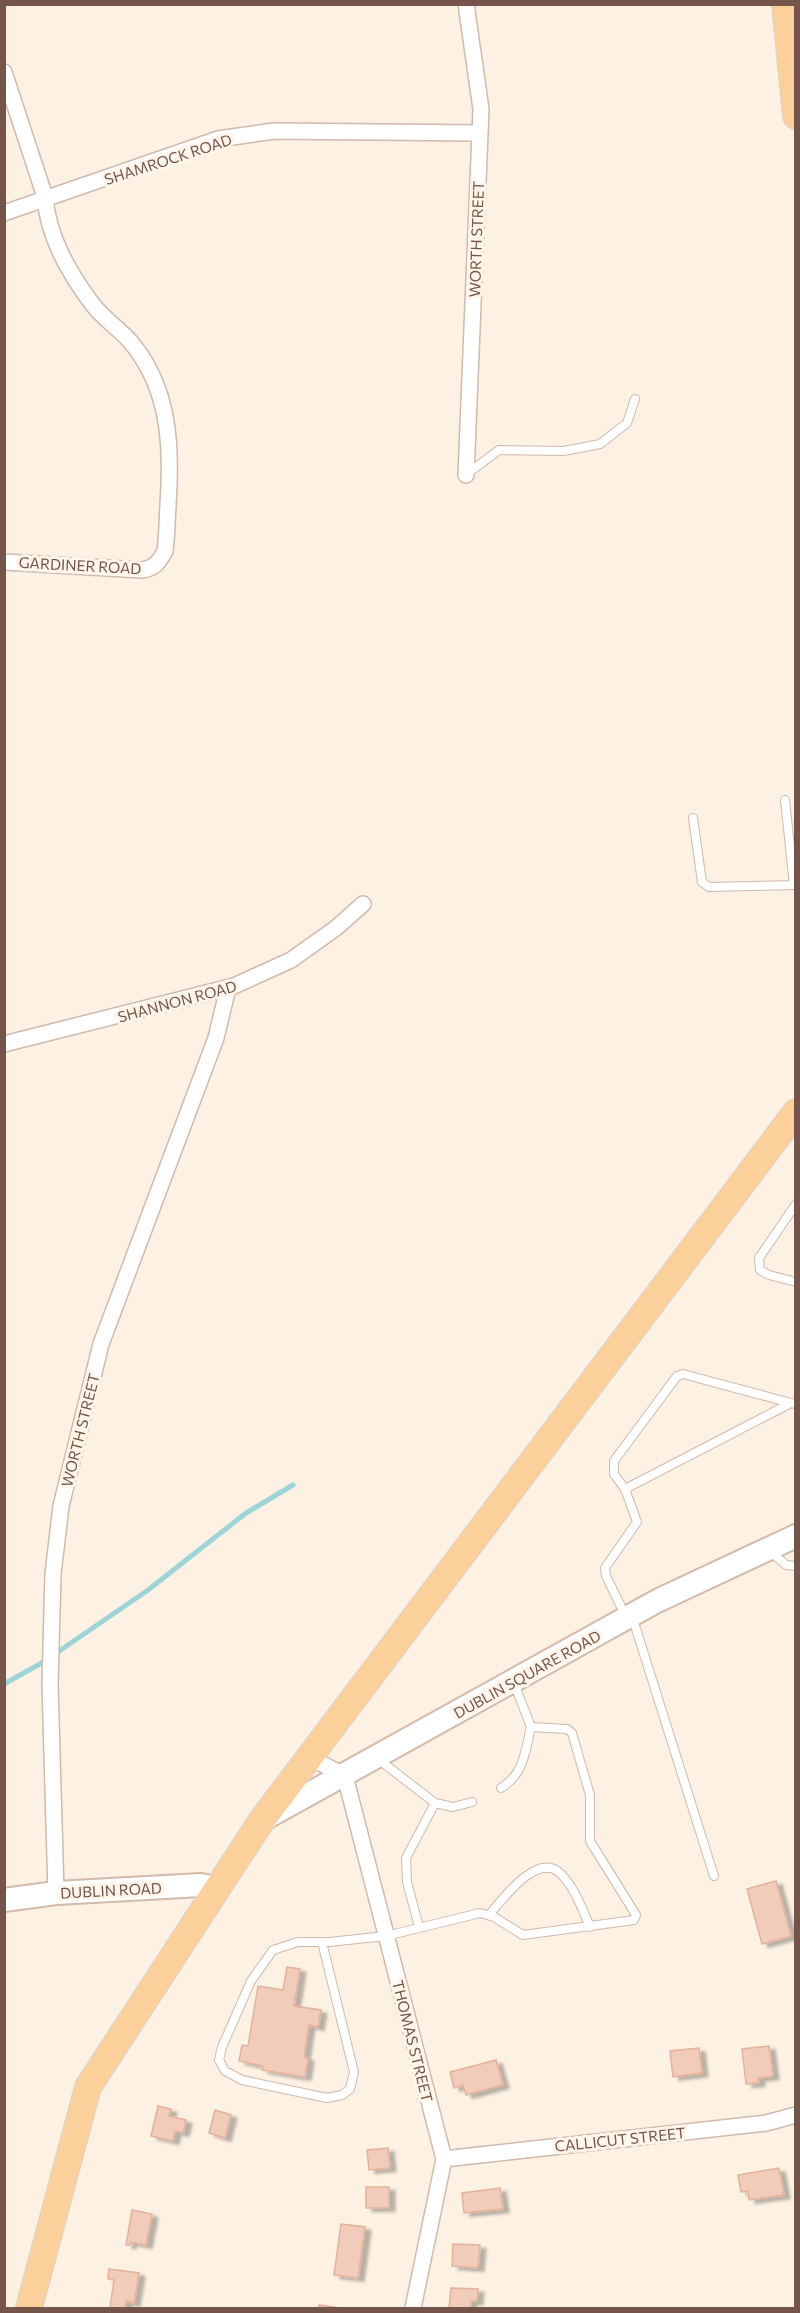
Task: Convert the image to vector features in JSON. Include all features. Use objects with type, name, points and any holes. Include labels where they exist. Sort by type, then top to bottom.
[{"type":"main road","points":[[785,4],[795,116]]},
{"type":"main road","points":[[29,2308],[88,2087],[262,1820],[795,1112]]},
{"type":"street","name":"WORTH STREET","points":[[466,4],[481,109],[466,475]]},
{"type":"street","points":[[4,72],[45,197]]},
{"type":"street","name":"SHAMROCK ROAD","points":[[4,213],[45,197],[218,140],[274,131],[480,133]]},
{"type":"street","name":"GARDINER ROAD","points":[[4,562],[142,570],[155,565],[165,551],[167,535],[171,461],[165,408],[149,370],[130,341],[94,306],[55,244],[46,216],[45,197]]},
{"type":"street","name":"SHANNON ROAD","points":[[4,1044],[228,988],[291,960],[336,928],[363,904]]},
{"type":"street","name":"WORTH STREET","points":[[56,1893],[50,1684],[53,1574],[62,1506],[101,1344],[216,1038],[228,988]]},
{"type":"street","name":"DUBLIN SQUARE ROAD","points":[[262,1820],[345,1776],[629,1616],[795,1536]]},
{"type":"street","points":[[309,1757],[345,1776]]},
{"type":"street","name":"THOMAS STREET","points":[[345,1776],[444,2159],[413,2308]]},
{"type":"street","name":"DUBLIN ROAD","points":[[4,1900],[56,1893],[201,1885],[218,1888]]},
{"type":"street","name":"CALLICUT STREET","points":[[444,2159],[766,2123],[795,2115]]},
{"type":"lane","points":[[466,475],[499,450],[564,451],[600,444],[627,423],[635,399]]},
{"type":"lane","points":[[693,818],[702,882],[710,887],[795,885],[785,800]]},
{"type":"lane","points":[[795,1204],[759,1258],[760,1270],[769,1275],[795,1282]]},
{"type":"lane","points":[[714,1876],[629,1616],[606,1576],[605,1568],[637,1522],[625,1489],[614,1474],[614,1461],[677,1376],[683,1374],[793,1404]]},
{"type":"lane","points":[[625,1489],[793,1404]]},
{"type":"lane","points":[[768,1549],[786,1565],[795,1566]]},
{"type":"lane","points":[[501,1788],[515,1778],[520,1770],[531,1727],[513,1681]]},
{"type":"lane","points":[[322,1942],[354,2072],[350,2089],[342,2095],[327,2098],[242,2080],[225,2072],[219,2060],[222,2047],[251,1981],[273,1950],[298,1942],[386,1936],[466,1915],[489,1915],[523,1935],[631,1922],[636,1915],[590,1841],[590,1795],[572,1733],[567,1729],[531,1727]]},
{"type":"lane","points":[[377,1758],[435,1803],[453,1807],[472,1802]]},
{"type":"lane","points":[[419,1927],[407,1881],[406,1858],[435,1803]]},
{"type":"lane","points":[[489,1915],[520,1879],[535,1870],[549,1868],[560,1872],[572,1889],[590,1927]]},
{"type":"building","points":[[776,1881],[791,1936],[762,1944],[747,1889]]},
{"type":"building","points":[[287,1967],[300,1969],[294,2006],[321,2010],[318,2027],[309,2025],[304,2057],[308,2058],[305,2077],[262,2070],[263,2066],[239,2061],[242,2045],[248,2046],[258,1986],[283,1990]]},
{"type":"building","points":[[769,2046],[773,2076],[758,2078],[759,2083],[746,2084],[742,2049]]},
{"type":"building","points":[[699,2048],[702,2073],[673,2077],[670,2051]]},
{"type":"building","points":[[496,2060],[503,2085],[466,2095],[463,2085],[454,2088],[450,2072]]},
{"type":"building","points":[[158,2106],[171,2109],[169,2116],[186,2120],[183,2133],[175,2131],[173,2141],[151,2136]]},
{"type":"building","points":[[215,2110],[231,2115],[225,2138],[209,2133]]},
{"type":"building","points":[[388,2148],[390,2168],[369,2170],[367,2150]]},
{"type":"building","points":[[779,2168],[784,2195],[749,2200],[748,2191],[741,2192],[738,2175]]},
{"type":"building","points":[[366,2187],[389,2187],[389,2208],[366,2208]]},
{"type":"building","points":[[500,2188],[503,2209],[464,2213],[462,2193]]},
{"type":"building","points":[[132,2210],[152,2214],[146,2245],[131,2242],[130,2245],[126,2245]]},
{"type":"building","points":[[341,2224],[365,2227],[358,2278],[334,2275]]},
{"type":"building","points":[[453,2244],[480,2245],[478,2268],[452,2266]]},
{"type":"building","points":[[109,2269],[139,2273],[134,2303],[126,2301],[125,2308],[110,2308],[114,2280],[108,2279]]},
{"type":"building","points":[[451,2288],[478,2289],[477,2301],[471,2301],[471,2308],[449,2308]]},
{"type":"building","points":[[319,2305],[341,2308],[318,2308]]},
{"type":"waterway","points":[[55,1654],[148,1590],[246,1513],[293,1485]]},
{"type":"waterway","points":[[4,1684],[47,1660]]}]
